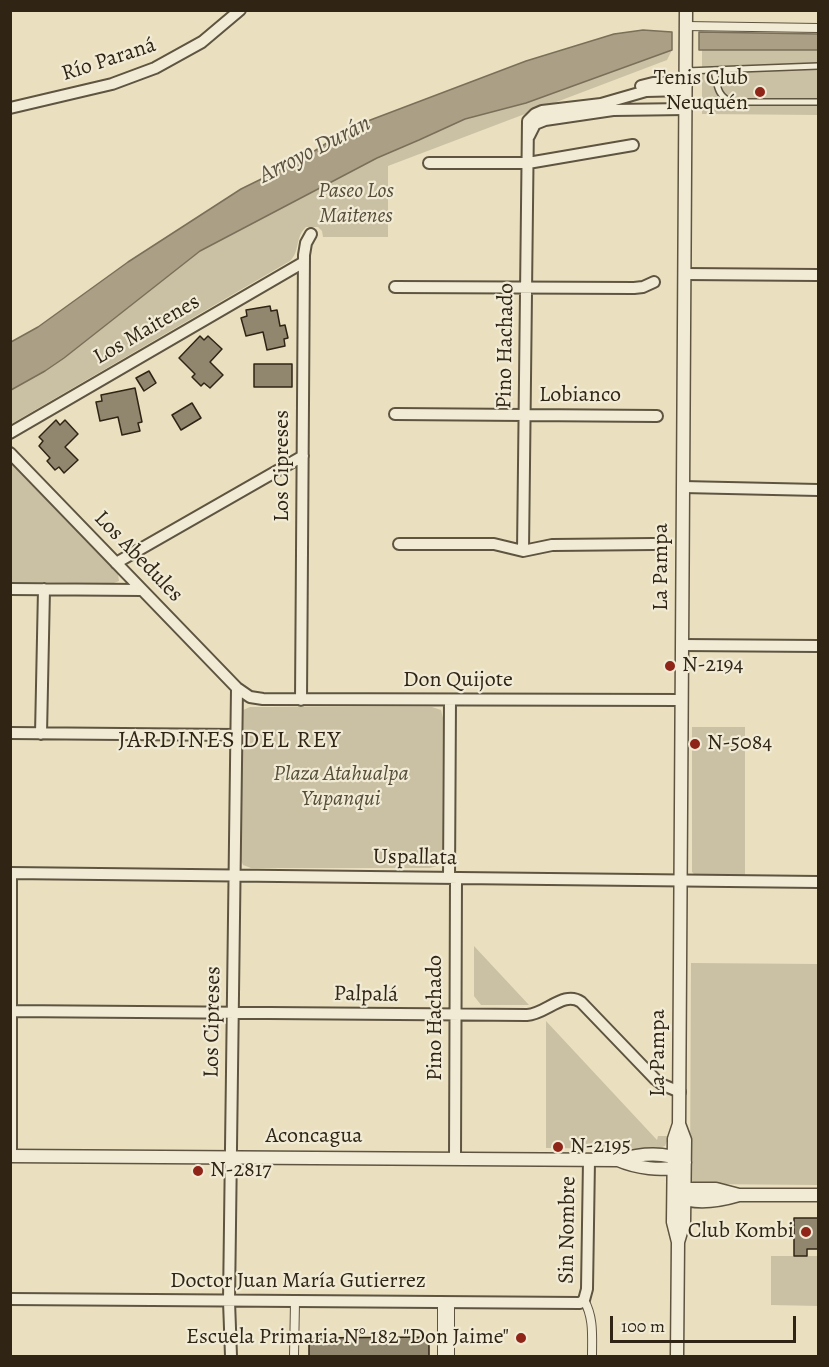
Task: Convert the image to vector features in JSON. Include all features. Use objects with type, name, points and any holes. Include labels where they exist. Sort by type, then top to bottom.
[{"type":"street","name":"Río Paraná","points":[[10,108],[112,84],[155,68],[202,42],[240,10]]},
{"type":"street","name":"La Pampa","points":[[677,1356],[678,1242],[673,1225],[681,1194],[675,1135],[679,1124],[680,1092],[686,10]]},
{"type":"street","points":[[686,26],[819,28]]},
{"type":"street","name":"Pino Hachado","points":[[524,551],[527,124],[535,114],[542,111],[601,104],[686,82]]},
{"type":"street","points":[[528,142],[532,127],[545,120],[613,110],[686,109]]},
{"type":"street","points":[[429,163],[528,163],[633,145]]},
{"type":"street","name":"Los Cipreses","points":[[301,700],[304,262],[305,247],[312,234]]},
{"type":"street","name":"Los Maitenes","points":[[10,433],[304,262]]},
{"type":"street","points":[[685,274],[819,275]]},
{"type":"street","points":[[395,287],[634,288],[654,282]]},
{"type":"street","name":"Lobianco","points":[[395,414],[657,416]]},
{"type":"street","name":"Los Abedules","points":[[10,453],[237,688]]},
{"type":"street","points":[[116,563],[303,456]]},
{"type":"street","points":[[683,487],[819,490]]},
{"type":"street","points":[[399,544],[494,544],[524,551],[552,544],[654,544]]},
{"type":"street","points":[[10,588],[142,590]]},
{"type":"street","points":[[41,734],[44,589]]},
{"type":"street","points":[[682,645],[819,646]]},
{"type":"street","name":"Los Cipreses","points":[[231,1356],[237,688]]},
{"type":"street","name":"Don Quijote","points":[[237,688],[257,699],[682,700]]},
{"type":"street","name":"Pino Hachado","points":[[450,700],[455,1015],[454,1159]]},
{"type":"street","points":[[10,733],[236,735]]},
{"type":"street","points":[[11,873],[11,1156]]},
{"type":"street","name":"Uspallata","points":[[11,873],[819,882]]},
{"type":"street","name":"Palpalá","points":[[11,1011],[532,1015],[566,999],[577,999],[655,1079],[680,1092]]},
{"type":"street","name":"Aconcagua","points":[[11,1156],[618,1160],[633,1166],[678,1162]]},
{"type":"street","name":"Sin Nombre","points":[[584,1300],[587,1289],[589,1160]]},
{"type":"street","points":[[681,1194],[720,1200],[739,1195],[819,1195]]},
{"type":"street","name":"Doctor Juan María Gutierrez","points":[[10,1299],[575,1304],[584,1300]]},
{"type":"street","points":[[584,1300],[592,1320],[592,1356]]},
{"type":"street","points":[[294,1356],[295,1302]]},
{"type":"street","points":[[442,1356],[446,1303]]},
{"type":"street","points":[[446,1303],[450,1356]]},
{"type":"lane","points":[[686,82],[714,70],[819,66]]},
{"type":"lane","points":[[714,70],[721,96],[726,100],[733,102],[818,102]]},
{"type":"green space","name":"Paseo Los Maitenes","points":[[672,50],[667,60],[388,166],[388,237],[323,237],[318,227],[306,227],[300,235],[290,261],[11,424],[11,390],[64,358],[200,251],[377,158],[465,119],[526,103]]},
{"type":"green space","name":"Tenis Club Neuquén","points":[[702,50],[818,50],[818,115],[702,114]]},
{"type":"green space","points":[[11,462],[118,574],[119,581],[114,583],[11,582]]},
{"type":"green space","name":"Plaza Atahualpa Yupanqui","points":[[250,707],[432,707],[441,710],[443,718],[442,856],[440,865],[430,868],[251,868],[243,865],[240,858],[240,716],[243,710]]},
{"type":"green space","points":[[692,727],[745,727],[745,877],[696,876],[692,872]]},
{"type":"green space","points":[[474,946],[529,1005],[481,1005],[474,996]]},
{"type":"green space","points":[[691,963],[818,964],[818,1185],[700,1184],[690,1179]]},
{"type":"green space","points":[[546,1021],[657,1140],[658,1136],[669,1136],[665,1146],[657,1149],[546,1148]]},
{"type":"green space","points":[[771,1256],[818,1256],[818,1306],[771,1305]]},
{"type":"shaded area","points":[[643,30],[672,32],[672,50],[526,103],[465,119],[377,158],[200,251],[64,358],[11,390],[11,342],[38,327],[128,262],[241,189],[302,159],[350,128],[526,61],[614,34]]},
{"type":"shaded area","points":[[699,32],[818,34],[818,50],[699,50]]},
{"type":"building","points":[[270,306],[271,311],[277,310],[280,326],[285,325],[288,338],[284,339],[285,346],[267,350],[263,332],[246,336],[241,318],[247,316],[246,310]]},
{"type":"building","points":[[200,336],[204,340],[208,336],[222,349],[210,362],[223,375],[210,388],[204,383],[201,386],[192,377],[195,374],[179,358]]},
{"type":"building","points":[[254,364],[292,364],[292,387],[254,387]]},
{"type":"building","points":[[149,371],[156,383],[144,391],[136,378]]},
{"type":"building","points":[[135,388],[142,422],[138,423],[140,431],[122,435],[118,417],[100,421],[96,402],[102,401],[101,395]]},
{"type":"building","points":[[192,403],[201,418],[181,430],[172,415]]},
{"type":"building","points":[[56,420],[60,425],[65,420],[78,434],[65,447],[78,460],[64,473],[59,467],[55,470],[47,461],[50,458],[39,446],[43,441],[39,437]]},
{"type":"building","name":"Club Kombi","points":[[794,1218],[818,1218],[819,1249],[807,1249],[807,1256],[794,1256]]},
{"type":"building","points":[[429,1337],[429,1356],[309,1356],[309,1338]]},
{"type":"place","name":"Tenis Club Neuquén","points":[[760,92]]},
{"type":"place","name":"N-2194","points":[[670,666]]},
{"type":"place","name":"N-5084","points":[[695,744]]},
{"type":"place","name":"N-2195","points":[[558,1147]]},
{"type":"place","name":"N-2817","points":[[198,1171]]},
{"type":"place","name":"Club Kombi","points":[[806,1232]]},
{"type":"place","name":"Escuela Primaria N° 182 \"Don Jaime\"","points":[[521,1338]]},
{"type":"district","name":"JARDINES DEL REY","points":[[230,741]]},
{"type":"water label","name":"Arroyo Durán","points":[[315,150]]}]
